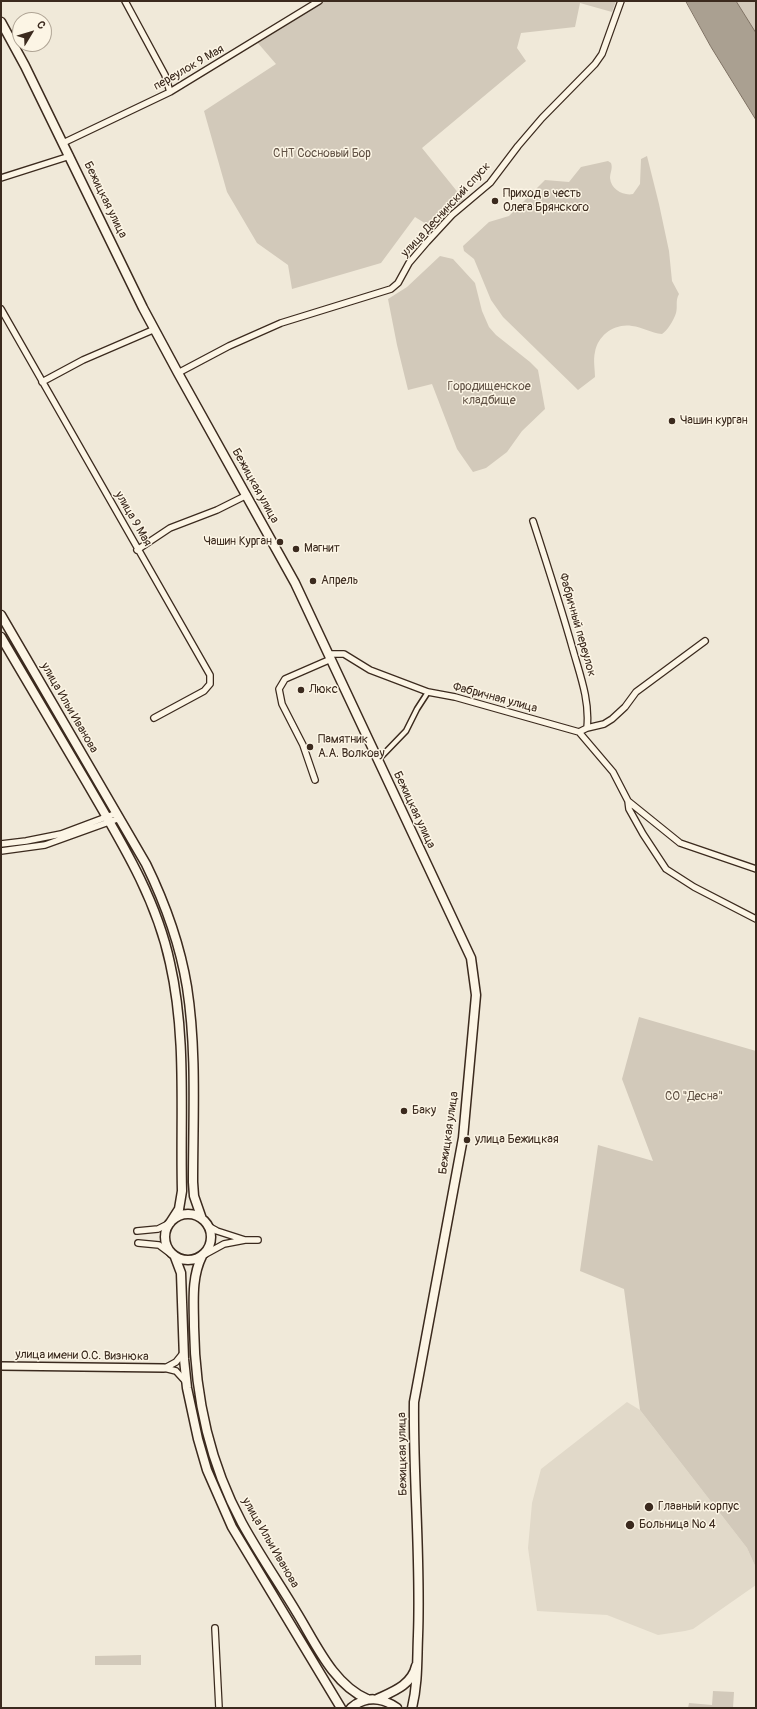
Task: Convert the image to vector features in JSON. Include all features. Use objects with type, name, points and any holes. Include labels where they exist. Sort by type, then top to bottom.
[{"type":"main road","name":"Бежицкая улица","points":[[1,22],[70,156],[178,373],[295,583],[377,761],[471,958],[476,995],[463,1138],[414,1402],[419,1602],[417,1659]]},
{"type":"main road","name":"улица Ильи Иванова","points":[[1,615],[118,815],[162,897],[173,928],[187,986],[190,1012],[193,1063],[193,1182],[194,1196],[202,1220]]},
{"type":"main road","name":"улица Ильи Иванова","points":[[1,637],[136,869],[162,932],[175,988],[179,1013],[182,1057],[182,1191],[178,1209],[170,1223]]},
{"type":"main road","points":[[182,1215],[196,1216],[202,1220],[208,1226],[211,1239],[202,1256],[188,1260],[175,1257],[166,1245],[166,1229],[170,1223],[182,1215]]},
{"type":"main road","name":"улица Ильи Иванова","points":[[202,1256],[194,1276],[194,1358],[202,1411],[217,1465],[242,1522],[337,1677],[350,1689],[367,1699]]},
{"type":"main road","name":"улица Ильи Иванова","points":[[175,1257],[182,1285],[184,1352],[187,1382],[198,1439],[207,1470],[218,1499],[246,1551],[341,1708]]},
{"type":"main road","points":[[377,1699],[401,1687],[408,1681],[415,1670],[417,1659]]},
{"type":"main road","points":[[412,1708],[418,1679],[417,1659]]},
{"type":"main road","points":[[351,1708],[367,1699],[386,1701],[397,1708]]},
{"type":"street","points":[[125,1],[165,74],[170,92]]},
{"type":"street","name":"переулок 9 Мая","points":[[63,143],[170,92],[319,1]]},
{"type":"street","name":"улица Деснинский спуск","points":[[178,373],[252,335],[310,313],[385,291],[398,283],[409,263],[427,242],[452,215],[490,183],[538,124],[595,64],[602,54],[621,1]]},
{"type":"street","points":[[1,178],[70,156]]},
{"type":"street","name":"улица 9 Мая","points":[[1,309],[137,550],[210,675],[210,684],[204,691],[154,718]]},
{"type":"street","points":[[42,382],[83,360],[155,329]]},
{"type":"street","points":[[137,550],[170,528],[217,510],[247,495]]},
{"type":"street","name":"Фабричный переулок","points":[[533,521],[558,597],[585,692],[588,716],[587,728]]},
{"type":"street","points":[[705,641],[636,692],[625,707],[612,719],[604,724],[587,728],[579,732],[613,772],[628,801],[629,809],[643,834],[666,869],[694,887],[756,919]]},
{"type":"street","name":"Фабричная улица","points":[[330,657],[344,654],[370,670],[428,692],[579,732]]},
{"type":"street","points":[[316,780],[303,745],[282,704],[279,689],[284,679],[330,657]]},
{"type":"street","points":[[377,761],[406,731],[417,708],[428,692]]},
{"type":"street","points":[[628,801],[680,843],[756,869]]},
{"type":"street","points":[[1,851],[45,845],[118,815]]},
{"type":"street","points":[[1,844],[61,834],[108,819]]},
{"type":"street","points":[[137,1231],[150,1231],[170,1223]]},
{"type":"street","points":[[208,1226],[217,1231],[245,1240]]},
{"type":"street","points":[[202,1256],[224,1244],[245,1240],[258,1240]]},
{"type":"street","points":[[138,1243],[159,1245],[175,1257]]},
{"type":"street","points":[[164,1368],[176,1362],[184,1352]]},
{"type":"street","name":"улица имени О.С. Визнюка","points":[[1,1366],[164,1368]]},
{"type":"street","points":[[164,1368],[176,1371],[187,1382]]},
{"type":"street","points":[[215,1628],[219,1708]]},
{"type":"shaded area","points":[[686,1],[736,1],[756,33],[756,120],[711,47]]},
{"type":"shaded area","name":"Больница № 4","points":[[627,1402],[640,1410],[747,1548],[756,1568],[756,1585],[693,1629],[658,1635],[607,1615],[537,1611],[528,1548],[532,1503],[541,1469]]},
{"type":"green space","name":"СНТ Сосновый Бор","points":[[324,1],[616,1],[612,12],[580,3],[575,27],[521,33],[517,48],[526,61],[422,148],[464,200],[442,215],[431,227],[415,217],[381,263],[292,289],[288,265],[257,243],[227,192],[204,111],[276,64],[257,42]]},
{"type":"green space","points":[[736,1],[756,1],[756,33]]},
{"type":"green space","points":[[647,156],[669,251],[672,281],[679,294],[676,313],[670,325],[662,334],[626,326],[619,326],[608,332],[600,340],[595,352],[595,377],[578,390],[503,317],[491,300],[474,259],[464,251],[463,246],[489,222],[509,216],[545,180],[569,182],[581,167],[608,161],[612,165],[610,178],[615,189],[622,193],[633,194],[640,184],[641,159]]},
{"type":"green space","name":"Городищенское кладбище","points":[[440,256],[453,259],[475,283],[482,311],[489,327],[496,335],[538,370],[545,409],[522,431],[507,452],[486,468],[473,472],[457,449],[432,384],[408,390],[388,299],[407,287]]},
{"type":"green space","name":"СО \"Десна\"","points":[[639,1017],[756,1051],[756,1568],[747,1548],[640,1410],[624,1289],[580,1271],[598,1145],[653,1161],[622,1079]]},
{"type":"green space","points":[[141,1655],[141,1665],[95,1665],[95,1656]]},
{"type":"green space","points":[[713,1691],[734,1692],[733,1708],[688,1708],[689,1703],[712,1705]]},
{"type":"place","name":"Приход в честь Олега Брянского","points":[[495,201]]},
{"type":"place","name":"Чашин курган","points":[[672,421]]},
{"type":"place","name":"Чашин Курган","points":[[280,542]]},
{"type":"place","name":"Магнит","points":[[296,549]]},
{"type":"place","name":"Апрель","points":[[313,581]]},
{"type":"place","name":"Люкс","points":[[301,690]]},
{"type":"place","name":"Памятник А.А. Волкову","points":[[310,747]]},
{"type":"place","name":"Баку","points":[[404,1111]]},
{"type":"place","name":"улица Бежицкая","points":[[467,1140]]},
{"type":"place","name":"Главный корпус","points":[[649,1507]]},
{"type":"place","name":"Больница № 4","points":[[630,1525]]}]
